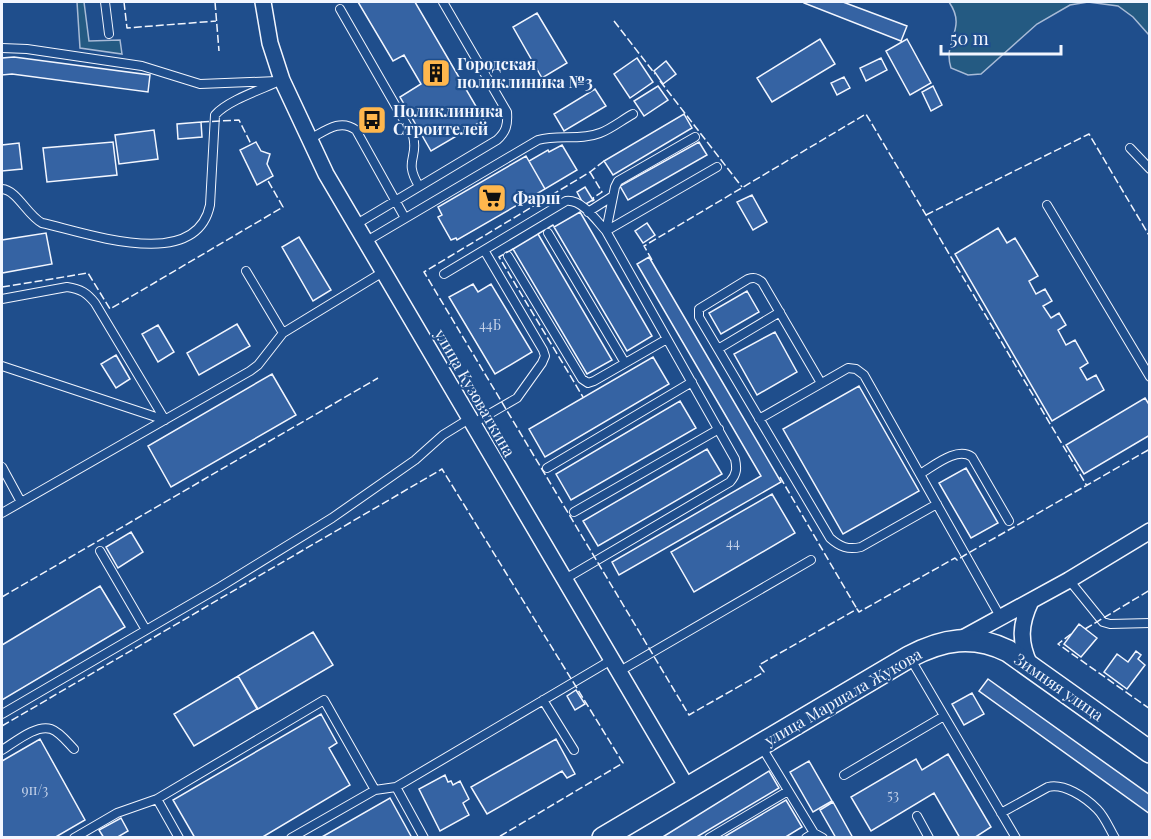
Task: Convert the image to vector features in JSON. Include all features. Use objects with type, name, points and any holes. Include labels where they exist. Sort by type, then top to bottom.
[{"type":"main road","name":"Зимняя улица","points":[[961,639],[996,645],[1030,665],[1149,752]]},
{"type":"main road","name":"улица Маршала Жукова","points":[[603,837],[909,657],[935,645],[961,639]]},
{"type":"street","name":"улица Кузоваткина","points":[[263,2],[270,43],[282,81],[308,140],[355,225],[688,789]]},
{"type":"street","name":"улица Маршала Жукова","points":[[961,639],[1069,580],[1149,531]]},
{"type":"street","points":[[1030,665],[1021,642],[1021,630],[1031,601]]},
{"type":"street","points":[[1001,618],[1030,665]]},
{"type":"lane","points":[[105,2],[109,34]]},
{"type":"lane","points":[[355,225],[504,134],[508,122],[507,112],[443,2]]},
{"type":"lane","points":[[340,9],[413,136],[415,144],[411,169],[419,186]]},
{"type":"lane","points":[[2,48],[142,66],[201,84],[282,81]]},
{"type":"lane","points":[[2,189],[10,190],[33,218],[42,223],[133,243],[163,244],[180,240],[198,229],[207,217],[210,205],[216,115],[236,101],[282,81]]},
{"type":"lane","points":[[365,242],[538,140],[600,133],[633,114]]},
{"type":"lane","points":[[308,140],[335,125],[349,125],[356,130],[405,218]]},
{"type":"lane","points":[[606,231],[618,181],[695,137]]},
{"type":"lane","points":[[1130,148],[1149,169]]},
{"type":"lane","points":[[606,231],[717,167]]},
{"type":"lane","points":[[588,212],[613,196]]},
{"type":"lane","points":[[444,274],[566,201],[576,201],[606,231],[735,459],[737,468],[730,482],[565,579]]},
{"type":"lane","points":[[1047,205],[1149,377]]},
{"type":"lane","points":[[548,233],[625,363]]},
{"type":"lane","points":[[2,714],[147,630],[332,518],[415,460],[443,435],[517,398],[545,356],[484,250]]},
{"type":"lane","points":[[508,256],[582,380],[588,383],[594,381],[667,339]]},
{"type":"lane","points":[[246,271],[283,333]]},
{"type":"lane","points":[[2,513],[250,371],[258,365],[283,333],[383,272]]},
{"type":"lane","points":[[821,383],[762,282],[752,277],[701,306],[698,312],[699,317],[830,538],[837,545],[853,549],[861,547],[937,504]]},
{"type":"lane","points":[[2,299],[67,287],[88,294],[165,420]]},
{"type":"lane","points":[[718,350],[780,312]]},
{"type":"lane","points":[[2,366],[165,420]]},
{"type":"lane","points":[[759,419],[848,368],[856,369],[864,375],[1001,618]]},
{"type":"lane","points":[[547,468],[692,382]]},
{"type":"lane","points":[[574,512],[719,429]]},
{"type":"lane","points":[[920,474],[956,454],[967,454],[972,458],[1009,521]]},
{"type":"lane","points":[[2,467],[21,502]]},
{"type":"lane","points":[[100,551],[147,630]]},
{"type":"lane","points":[[291,837],[375,790],[396,787],[543,700],[616,665],[811,560]]},
{"type":"lane","points":[[1069,580],[1103,622],[1110,624],[1149,623]]},
{"type":"lane","points":[[909,657],[1016,837]]},
{"type":"lane","points":[[74,837],[117,813],[157,799],[324,700],[375,790]]},
{"type":"lane","points":[[543,700],[574,750]]},
{"type":"lane","points":[[844,775],[944,716]]},
{"type":"lane","points":[[2,750],[44,728],[55,731],[74,748]]},
{"type":"lane","points":[[760,745],[814,833],[823,837]]},
{"type":"lane","points":[[1001,813],[1048,787],[1056,785],[1066,787],[1097,809],[1115,837]]},
{"type":"lane","points":[[396,787],[424,837]]},
{"type":"lane","points":[[709,837],[788,791]]},
{"type":"lane","points":[[157,799],[179,837]]},
{"type":"lane","points":[[916,816],[929,837]]},
{"type":"lane","points":[[806,837],[814,833]]},
{"type":"shaded area","points":[[77,2],[84,2],[89,41],[120,40],[122,54],[80,48]]},
{"type":"shaded area","points":[[949,2],[1088,2],[1070,5],[1037,24],[981,74],[968,75],[951,68],[949,59],[956,20]]},
{"type":"shaded area","points":[[1088,2],[1149,2],[1149,35],[1133,17],[1118,6]]},
{"type":"building","name":"Городская поликлиника №3","points":[[358,2],[415,2],[484,120],[431,151],[400,97],[421,84],[404,55],[393,61]]},
{"type":"building","points":[[804,2],[843,2],[907,26],[901,41]]},
{"type":"building","points":[[537,13],[567,63],[542,78],[513,27]]},
{"type":"building","points":[[820,39],[835,64],[772,102],[757,78]]},
{"type":"building","points":[[907,39],[931,83],[910,95],[886,51]]},
{"type":"building","points":[[14,57],[150,75],[148,92],[12,74],[2,75],[2,58]]},
{"type":"building","points":[[637,58],[653,82],[630,98],[614,74]]},
{"type":"building","points":[[881,58],[887,70],[866,81],[860,68]]},
{"type":"building","points":[[666,61],[676,74],[663,84],[654,71]]},
{"type":"building","points":[[844,77],[850,88],[837,95],[831,83]]},
{"type":"building","points":[[658,86],[668,100],[644,116],[634,101]]},
{"type":"building","points":[[933,86],[942,105],[931,111],[922,92]]},
{"type":"building","points":[[595,89],[606,106],[564,131],[554,114]]},
{"type":"building","points":[[370,110],[379,126],[373,129],[364,114]]},
{"type":"building","points":[[684,114],[692,128],[613,175],[604,161]]},
{"type":"building","points":[[201,122],[202,137],[178,139],[177,124]]},
{"type":"building","points":[[154,130],[158,159],[119,164],[115,135]]},
{"type":"building","points":[[113,142],[117,175],[47,182],[43,148]]},
{"type":"building","points":[[256,142],[261,151],[270,154],[267,164],[273,176],[257,185],[240,150]]},
{"type":"building","points":[[699,142],[707,155],[628,200],[620,186]]},
{"type":"building","points":[[19,143],[22,169],[2,171],[2,145]]},
{"type":"building","points":[[562,145],[577,170],[545,189],[529,161]]},
{"type":"building","name":"Фарш","points":[[526,156],[545,189],[457,240],[456,238],[451,240],[438,217],[442,215],[438,207]]},
{"type":"building","points":[[585,187],[593,200],[584,205],[577,192]]},
{"type":"building","points":[[752,195],[767,222],[753,230],[737,202]]},
{"type":"building","points":[[580,212],[652,336],[627,351],[554,227]]},
{"type":"building","points":[[647,223],[655,235],[643,243],[635,231]]},
{"type":"building","points":[[998,228],[1007,243],[1015,238],[1038,276],[1029,281],[1036,294],[1045,289],[1052,301],[1043,306],[1051,318],[1059,313],[1066,325],[1058,330],[1066,345],[1075,340],[1088,363],[1080,368],[1087,380],[1096,375],[1104,390],[1052,421],[955,254]]},
{"type":"building","points":[[46,233],[52,264],[2,273],[2,240]]},
{"type":"building","points":[[538,234],[612,360],[587,374],[513,249]]},
{"type":"building","points":[[299,237],[331,290],[313,301],[282,247]]},
{"type":"building","points":[[649,257],[781,482],[619,575],[612,562],[761,476],[637,264]]},
{"type":"building","points":[[473,284],[478,292],[491,284],[532,352],[495,374],[449,297]]},
{"type":"building","points":[[747,291],[759,312],[721,334],[709,313]]},
{"type":"building","points":[[237,324],[250,346],[199,375],[187,353]]},
{"type":"building","points":[[158,325],[174,352],[158,362],[142,334]]},
{"type":"building","points":[[775,332],[797,372],[757,395],[734,354]]},
{"type":"building","points":[[116,355],[130,379],[116,388],[101,364]]},
{"type":"building","points":[[653,357],[669,384],[545,457],[529,429]]},
{"type":"building","points":[[272,374],[296,415],[171,487],[148,446]]},
{"type":"building","points":[[859,386],[919,491],[843,534],[783,429]]},
{"type":"building","points":[[1145,398],[1150,406],[1150,435],[1084,474],[1066,445]]},
{"type":"building","points":[[680,401],[696,428],[571,500],[556,474]]},
{"type":"building","points":[[707,449],[722,474],[598,546],[583,521]]},
{"type":"building","points":[[966,468],[998,523],[971,538],[939,483]]},
{"type":"building","points":[[772,494],[795,533],[694,592],[671,552]]},
{"type":"building","points":[[131,532],[143,552],[118,568],[106,547]]},
{"type":"building","points":[[100,586],[125,627],[2,700],[2,645]]},
{"type":"building","points":[[1079,624],[1097,638],[1081,657],[1064,644]]},
{"type":"building","points":[[313,632],[333,665],[258,709],[238,676]]},
{"type":"building","points":[[1136,651],[1141,655],[1138,659],[1145,665],[1127,689],[1104,672],[1117,654],[1128,662]]},
{"type":"building","points":[[238,676],[257,709],[194,746],[174,714]]},
{"type":"building","points":[[988,679],[1150,795],[1150,814],[979,691]]},
{"type":"building","points":[[576,690],[585,704],[575,710],[567,696]]},
{"type":"building","points":[[972,693],[984,714],[964,725],[952,704]]},
{"type":"building","points":[[321,714],[337,743],[329,748],[350,785],[261,838],[195,838],[173,800]]},
{"type":"building","points":[[40,739],[85,820],[54,838],[2,838],[2,761]]},
{"type":"building","points":[[556,739],[575,774],[567,778],[562,771],[487,814],[471,787]]},
{"type":"building","points":[[948,754],[991,827],[974,838],[960,838],[934,793],[871,831],[851,797],[916,759],[922,770]]},
{"type":"building","points":[[809,761],[832,801],[813,812],[790,772]]},
{"type":"building","points":[[769,771],[779,788],[695,838],[661,838]]},
{"type":"building","points":[[445,775],[448,782],[451,781],[453,785],[460,781],[469,799],[463,803],[469,815],[440,831],[419,789]]},
{"type":"building","points":[[390,798],[412,838],[320,838]]},
{"type":"building","points":[[786,800],[802,827],[784,838],[722,838]]},
{"type":"building","points":[[833,802],[853,838],[836,838],[820,810]]},
{"type":"building","points":[[121,818],[128,831],[116,838],[104,838],[99,830]]},
{"type":"fence","points":[[124,2],[127,28],[216,21]]},
{"type":"fence","points":[[215,2],[219,51]]},
{"type":"fence","points":[[614,21],[655,74]]},
{"type":"fence","points":[[660,81],[742,187]]},
{"type":"fence","points":[[652,260],[644,246],[866,114],[1087,486]]},
{"type":"fence","points":[[201,122],[239,120],[251,144]]},
{"type":"fence","points":[[926,215],[1089,134],[1150,237]]},
{"type":"fence","points":[[604,161],[590,172],[424,272],[689,715],[764,672],[759,665],[857,609],[859,612],[955,558],[957,560],[1150,449]]},
{"type":"fence","points":[[590,172],[602,192],[592,201]]},
{"type":"fence","points":[[2,287],[88,273],[110,309],[283,207],[267,179]]},
{"type":"fence","points":[[538,234],[553,225],[554,227]]},
{"type":"fence","points":[[513,249],[499,257],[583,397]]},
{"type":"fence","points":[[2,597],[378,378]]},
{"type":"fence","points":[[2,726],[442,469],[623,763],[497,838]]},
{"type":"fence","points":[[780,477],[857,609]]},
{"type":"fence","points":[[1085,629],[1150,590]]},
{"type":"fence","points":[[1071,634],[1058,644],[1150,709]]},
{"type":"place","name":"Городская поликлиника №3","points":[[436,73]]},
{"type":"place","name":"Поликлиника Строителей","points":[[372,120]]},
{"type":"place","name":"Фарш","points":[[492,198]]}]
